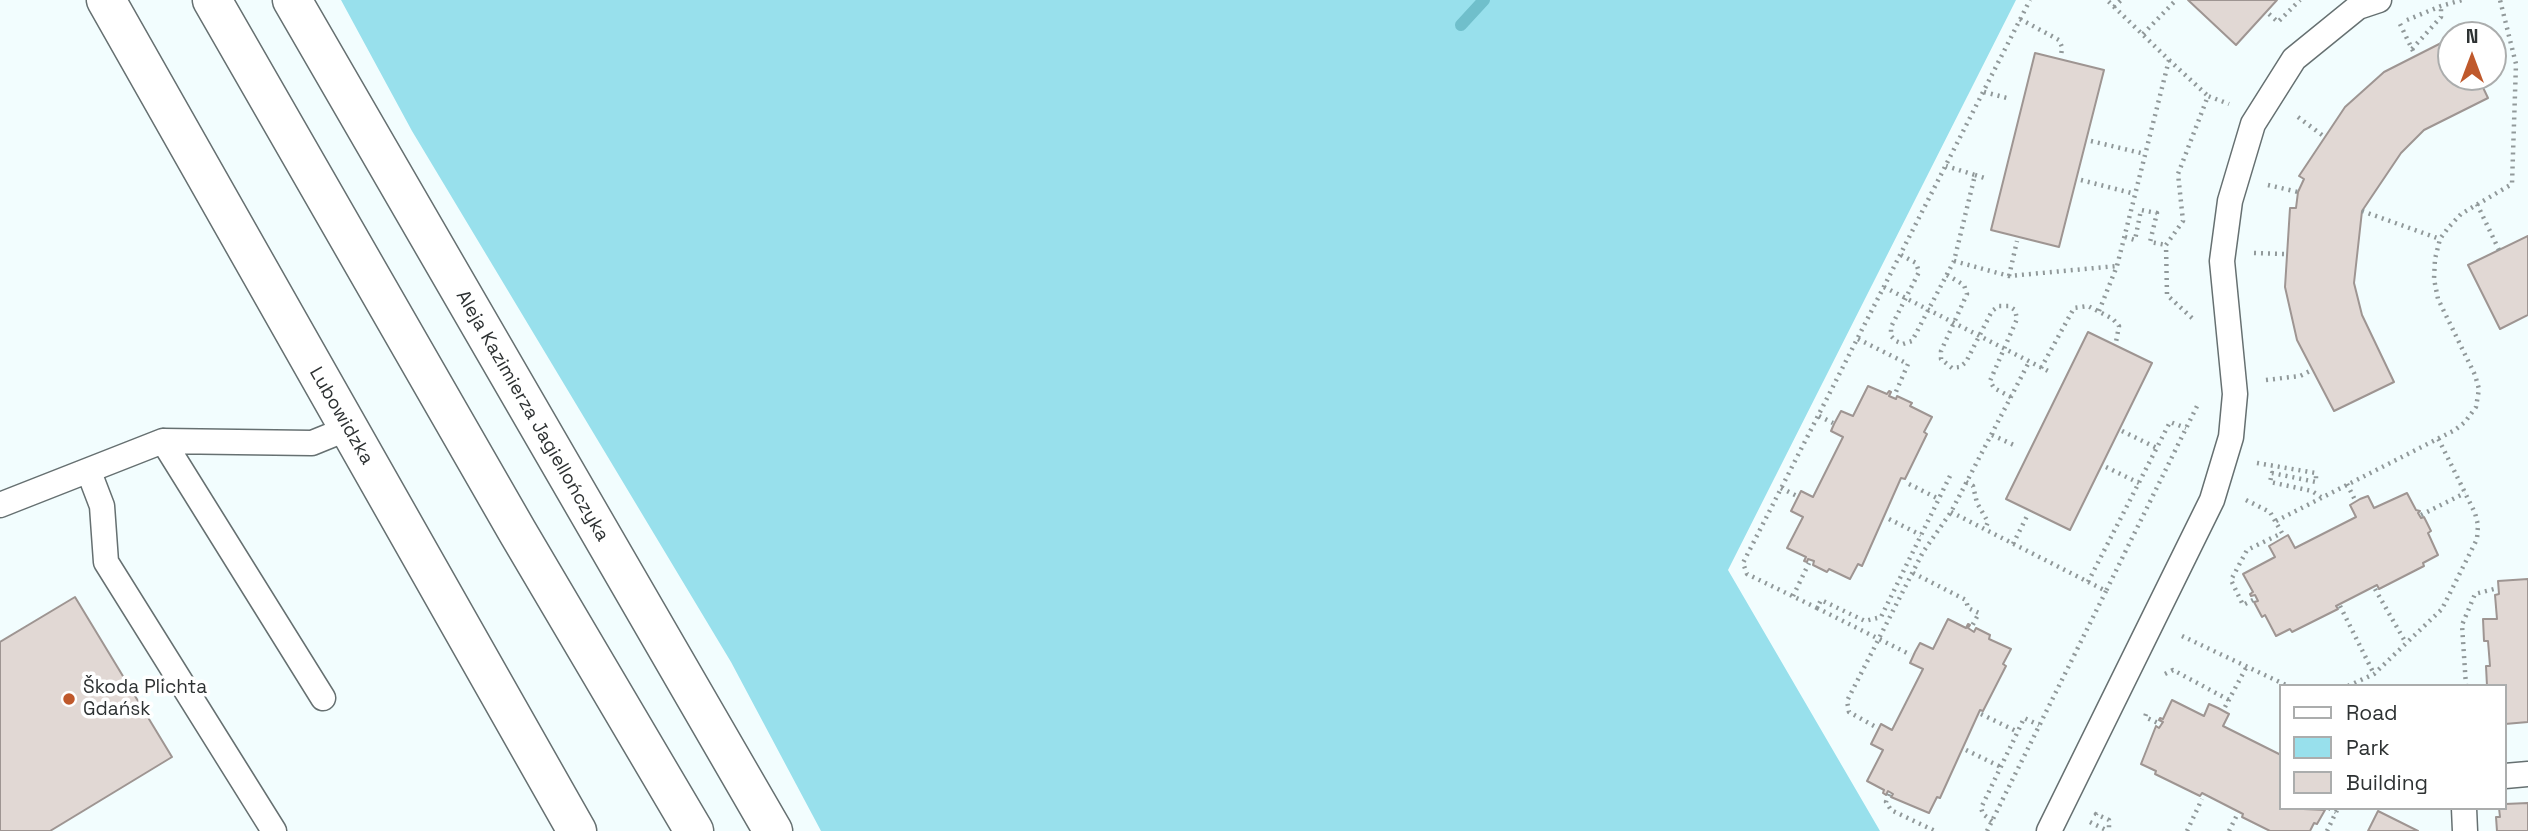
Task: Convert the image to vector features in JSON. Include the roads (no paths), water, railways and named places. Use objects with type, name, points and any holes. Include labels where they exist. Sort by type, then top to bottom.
[{"type":"main road","name":"Lubowidzka","points":[[106,0],[577,831]]},
{"type":"main road","points":[[212,0],[517,531],[694,831]]},
{"type":"main road","name":"Aleja Kazimierza Jagiellończyka","points":[[292,0],[773,831]]},
{"type":"lane","points":[[2049,831],[2212,500],[2231,437],[2235,394],[2222,261],[2230,201],[2253,124],[2294,59],[2358,7],[2379,0]]},
{"type":"lane","points":[[0,505],[163,441],[312,443],[349,428]]},
{"type":"lane","points":[[163,441],[323,698]]},
{"type":"lane","points":[[89,472],[102,506],[106,562],[274,831]]},
{"type":"lane","points":[[2507,776],[2528,774]]},
{"type":"lane","points":[[2464,810],[2465,831]]},
{"type":"waterway","points":[[1461,25],[1484,0]]},
{"type":"place","name":"Škoda Plichta Gdańsk","points":[[69,699]]}]
